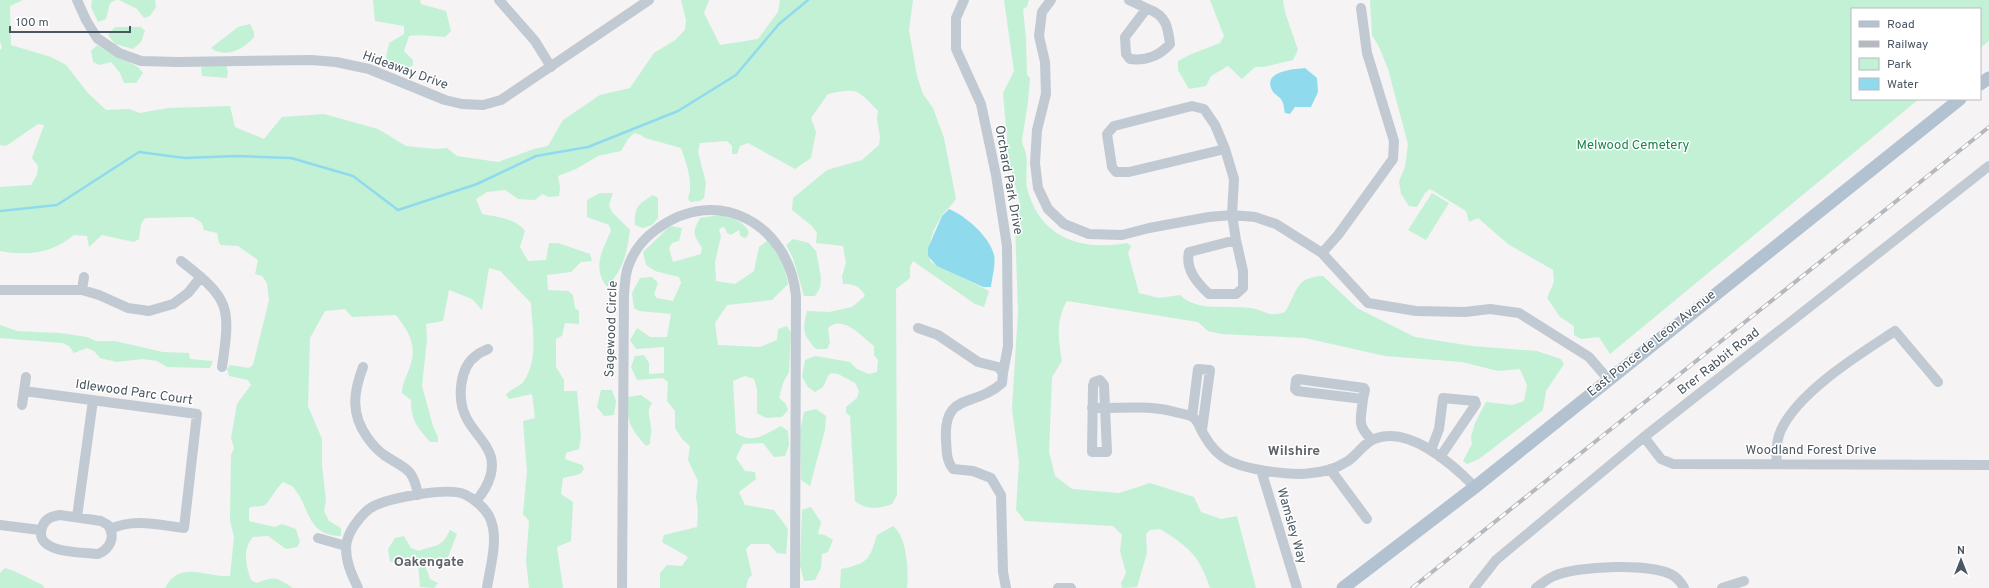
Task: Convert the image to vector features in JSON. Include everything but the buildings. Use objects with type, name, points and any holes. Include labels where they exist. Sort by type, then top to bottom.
[{"type":"main road","name":"East Ponce de Leon Avenue","points":[[1343,588],[1475,487],[1608,379],[1959,100]]},
{"type":"street","name":"Hideaway Drive","points":[[77,0],[86,20],[97,38],[120,53],[141,61],[178,62],[311,60],[336,62],[368,69],[445,100],[483,105],[501,100],[649,0]]},
{"type":"street","points":[[499,0],[535,41],[551,67]]},
{"type":"street","name":"Orchard Park Drive","points":[[964,0],[956,18],[956,50],[981,104],[996,175],[1007,246],[1008,346],[1002,383],[993,391],[962,403],[951,410],[945,423],[947,461],[953,469],[973,471],[992,478],[1001,495],[1003,572],[1006,588]]},
{"type":"street","points":[[1051,0],[1042,12],[1039,36],[1045,62],[1046,94],[1037,130],[1035,163],[1038,188],[1048,209],[1064,224],[1089,234],[1122,235],[1149,228],[1232,215],[1255,217],[1276,224],[1322,253],[1368,303],[1416,311],[1465,312],[1490,309],[1519,313],[1589,358],[1608,379]]},
{"type":"street","points":[[1129,0],[1148,10],[1156,12],[1164,19],[1168,28],[1170,44],[1161,54],[1142,59],[1130,59],[1126,54],[1124,37],[1144,12],[1148,10]]},
{"type":"street","points":[[1322,253],[1338,235],[1393,159],[1394,141],[1367,53],[1361,8]]},
{"type":"street","points":[[1225,149],[1123,174],[1116,172],[1112,167],[1107,134],[1114,126],[1129,121],[1192,106],[1204,109],[1215,125],[1225,149],[1234,179],[1232,215],[1243,271],[1243,288],[1236,294],[1209,294],[1197,282],[1192,274],[1188,257],[1189,252],[1236,240]]},
{"type":"street","name":"Brer Rabbit Road","points":[[1474,588],[1496,560],[1644,437],[1989,166]]},
{"type":"street","name":"Sagewood Circle","points":[[622,588],[624,294],[628,268],[634,254],[648,235],[665,222],[688,212],[712,210],[745,218],[762,228],[776,241],[785,256],[794,281],[796,296],[795,588]]},
{"type":"street","points":[[181,261],[218,293],[227,315],[227,332],[222,366]]},
{"type":"street","points":[[82,290],[84,277]]},
{"type":"street","points":[[0,290],[82,290],[99,295],[128,308],[149,311],[173,304],[188,293],[201,277]]},
{"type":"street","points":[[918,328],[938,335],[978,362],[998,366],[1003,372]]},
{"type":"street","points":[[1777,463],[1776,446],[1781,431],[1790,415],[1809,395],[1850,360],[1895,330],[1938,382]]},
{"type":"street","points":[[476,501],[483,493],[491,476],[491,457],[487,448],[466,417],[462,404],[461,392],[463,375],[468,364],[476,355],[488,349]]},
{"type":"street","points":[[363,367],[357,383],[354,399],[355,414],[360,426],[375,448],[406,468],[413,476],[418,495]]},
{"type":"street","points":[[1192,417],[1198,368],[1210,370],[1202,430]]},
{"type":"street","points":[[22,405],[26,377]]},
{"type":"street","points":[[1363,399],[1297,391],[1296,380],[1298,378],[1364,388],[1366,390],[1363,399],[1360,424],[1362,429],[1372,440]]},
{"type":"street","points":[[1100,380],[1104,385],[1105,409],[1107,452],[1092,452],[1093,386],[1094,382],[1100,380]]},
{"type":"street","name":"Idlewood Parc Court","points":[[24,391],[197,414],[184,528],[135,522],[119,525],[111,529]]},
{"type":"street","points":[[1431,450],[1439,429],[1443,398],[1475,401],[1476,404],[1440,457]]},
{"type":"street","points":[[77,517],[93,400]]},
{"type":"street","points":[[1092,408],[1105,409],[1136,406],[1161,408],[1192,417],[1199,423],[1216,452],[1228,461],[1261,470],[1300,475],[1330,469],[1348,461],[1372,440],[1383,436],[1408,439],[1415,441],[1431,450],[1475,487]]},
{"type":"street","name":"Woodland Forest Drive","points":[[1644,437],[1661,459],[1674,464],[1777,463],[1989,465]]},
{"type":"street","points":[[1330,469],[1367,519]]},
{"type":"street","name":"Wamsley Way","points":[[1261,470],[1297,588]]},
{"type":"street","points":[[358,588],[347,565],[346,546],[354,525],[369,509],[384,502],[418,495],[453,491],[464,494],[476,501],[489,516],[494,536],[487,588]]},
{"type":"street","points":[[52,516],[77,517],[101,521],[111,529],[112,537],[110,546],[98,554],[52,548],[44,544],[40,530],[44,521],[52,516]]},
{"type":"street","points":[[0,524],[40,530]]},
{"type":"street","points":[[318,538],[346,546]]},
{"type":"street","points":[[1536,588],[1554,576],[1574,571],[1624,567],[1648,568],[1665,572],[1675,576],[1684,588]]},
{"type":"street","points":[[1722,588],[1744,581]]},
{"type":"street","points":[[1058,588],[1071,588]]},
{"type":"green space","points":[[0,0],[23,0],[10,6],[11,45],[51,57],[66,65],[88,93],[106,110],[129,109],[140,113],[168,108],[230,106],[235,127],[264,139],[282,117],[324,114],[378,129],[406,146],[436,149],[447,148],[457,156],[498,162],[534,149],[548,146],[563,120],[600,95],[630,88],[654,53],[675,40],[685,30],[686,20],[681,0],[709,0],[704,13],[720,45],[758,39],[778,12],[780,0],[913,0],[909,30],[917,76],[923,94],[933,108],[944,138],[956,199],[943,214],[937,224],[931,237],[929,257],[931,262],[989,291],[984,307],[975,304],[913,261],[910,267],[910,278],[896,289],[897,495],[892,504],[887,506],[873,508],[863,506],[855,501],[850,416],[846,413],[846,407],[857,398],[859,391],[855,383],[838,374],[831,373],[823,387],[815,392],[808,387],[802,377],[805,360],[815,356],[850,362],[857,369],[869,374],[877,372],[878,360],[874,355],[874,346],[852,328],[846,325],[834,324],[828,328],[830,343],[827,349],[816,349],[808,340],[804,328],[807,311],[829,312],[852,307],[865,296],[856,286],[843,284],[842,276],[846,263],[843,246],[816,243],[817,233],[812,226],[792,210],[793,198],[827,170],[862,160],[879,145],[880,137],[877,119],[878,111],[866,98],[856,92],[846,91],[828,94],[811,118],[816,132],[811,158],[795,169],[748,143],[740,146],[737,154],[732,154],[732,146],[727,141],[700,143],[698,152],[706,183],[704,198],[700,201],[690,202],[688,198],[690,192],[690,179],[681,148],[645,138],[634,133],[628,139],[621,151],[598,156],[576,169],[558,176],[560,187],[559,196],[549,197],[542,194],[535,200],[518,199],[505,190],[487,192],[476,199],[482,214],[500,217],[511,221],[516,223],[525,231],[520,247],[528,261],[546,260],[549,243],[558,243],[590,254],[592,261],[581,262],[571,272],[547,275],[548,290],[568,291],[573,295],[575,308],[579,311],[579,324],[565,323],[562,336],[556,339],[556,367],[564,380],[564,391],[577,391],[581,437],[579,449],[566,453],[565,459],[582,465],[584,469],[580,474],[563,478],[561,494],[573,502],[571,541],[557,547],[563,588],[529,588],[526,561],[529,521],[523,514],[527,471],[523,421],[535,418],[532,394],[509,399],[506,395],[524,381],[532,363],[534,343],[531,303],[500,271],[489,268],[482,310],[472,299],[449,290],[443,321],[426,324],[427,339],[422,386],[433,426],[438,437],[438,442],[430,442],[418,427],[412,413],[411,400],[402,393],[403,384],[412,361],[413,347],[409,334],[396,315],[352,317],[345,309],[325,311],[310,338],[308,406],[322,439],[322,465],[326,501],[324,511],[329,521],[341,528],[341,536],[330,535],[321,531],[315,526],[294,488],[283,482],[265,505],[249,508],[249,521],[275,527],[282,524],[296,529],[300,542],[297,547],[286,549],[268,536],[253,537],[247,547],[246,553],[251,580],[257,583],[268,579],[275,579],[293,588],[165,588],[171,579],[178,574],[186,572],[230,576],[234,537],[230,520],[231,455],[234,448],[231,438],[237,404],[251,385],[248,380],[229,376],[227,369],[230,365],[249,368],[253,365],[269,300],[267,283],[262,276],[255,274],[258,260],[238,246],[221,245],[219,243],[217,233],[204,230],[202,223],[193,217],[145,218],[141,224],[139,239],[134,242],[102,235],[89,247],[87,236],[74,235],[48,250],[39,252],[11,253],[0,251],[0,187],[31,185],[37,175],[38,166],[32,158],[44,125],[38,124],[6,146],[0,145],[0,50],[2,48],[0,41]]},
{"type":"green space","points":[[92,0],[116,0],[110,3],[106,19],[98,22],[91,7]]},
{"type":"green space","points":[[119,0],[155,0],[156,7],[150,16],[144,18],[137,9]]},
{"type":"green space","points":[[373,0],[420,0],[421,4],[446,11],[451,31],[445,37],[422,35],[409,36],[404,51],[413,60],[413,65],[409,68],[401,70],[398,69],[386,58],[389,43],[404,34],[404,26],[375,21]]},
{"type":"green space","points":[[1004,0],[1029,0],[1027,7],[1023,9],[1026,38],[1027,75],[1030,78],[1022,142],[1027,158],[1027,188],[1033,205],[1042,219],[1052,229],[1064,237],[1093,245],[1127,243],[1131,246],[1128,253],[1139,293],[1159,298],[1180,295],[1195,304],[1204,306],[1241,307],[1256,309],[1270,314],[1279,314],[1285,312],[1298,286],[1302,282],[1314,277],[1323,276],[1357,308],[1415,337],[1472,346],[1537,351],[1561,359],[1564,364],[1546,391],[1543,410],[1479,459],[1467,464],[1463,461],[1472,444],[1471,437],[1475,423],[1486,402],[1512,405],[1524,401],[1527,385],[1520,369],[1498,371],[1462,362],[1385,356],[1305,338],[1221,334],[1208,331],[1198,322],[1067,301],[1061,315],[1059,330],[1062,361],[1052,377],[1049,452],[1055,476],[1072,489],[1119,493],[1150,483],[1194,497],[1201,512],[1221,519],[1237,516],[1256,588],[1210,588],[1202,567],[1192,553],[1160,529],[1150,530],[1146,534],[1147,553],[1137,587],[1122,588],[1121,583],[1126,573],[1120,551],[1122,535],[1113,526],[1025,521],[1016,510],[1019,462],[1012,409],[1018,312],[1015,224],[1020,204],[1009,162],[1003,93],[1014,71]]},
{"type":"green space","points":[[1210,0],[1283,0],[1285,12],[1298,50],[1293,60],[1264,67],[1255,67],[1242,79],[1228,66],[1211,76],[1206,86],[1189,89],[1178,70],[1178,61],[1220,43],[1224,36]]},
{"type":"green space","name":"Melwood Cemetery","points":[[1370,0],[1989,0],[1989,41],[1981,47],[1981,8],[1851,8],[1851,100],[1918,100],[1610,354],[1599,337],[1581,339],[1574,335],[1574,326],[1560,317],[1547,298],[1554,282],[1553,270],[1508,244],[1478,218],[1469,222],[1466,211],[1430,189],[1425,193],[1417,207],[1409,206],[1401,194],[1399,181],[1405,167],[1408,144],[1388,69],[1379,47],[1372,35]]},
{"type":"green space","points":[[250,24],[254,32],[254,37],[240,49],[228,53],[222,53],[211,48],[238,27]]},
{"type":"green space","points":[[115,27],[141,27],[145,31],[141,42],[133,49],[115,44],[108,35]]},
{"type":"green space","points":[[97,45],[138,67],[143,73],[136,83],[124,83],[120,73],[111,62],[100,65],[93,62],[91,51]]},
{"type":"green space","points":[[210,65],[226,66],[228,72],[227,78],[202,76],[201,67]]},
{"type":"green space","points":[[600,193],[613,193],[609,205],[612,212],[630,230],[621,268],[607,287],[602,280],[599,266],[602,252],[611,231],[609,225],[587,217],[587,200]]},
{"type":"green space","points":[[1432,193],[1449,203],[1426,240],[1408,230]]},
{"type":"green space","points":[[653,195],[658,198],[658,218],[652,225],[643,228],[635,225],[635,214],[638,206]]},
{"type":"green space","points":[[720,215],[741,223],[749,232],[747,237],[744,238],[740,235],[739,230],[731,235],[727,233],[725,228],[722,227],[719,230],[721,236],[715,262],[716,281],[735,284],[754,271],[759,247],[768,240],[784,265],[788,284],[772,300],[727,305],[715,323],[718,345],[760,347],[777,340],[778,329],[787,326],[791,333],[789,372],[783,383],[779,398],[786,404],[788,410],[782,417],[766,418],[757,413],[757,389],[754,379],[745,376],[733,381],[736,433],[748,438],[753,438],[764,435],[781,426],[788,431],[789,445],[785,456],[774,457],[763,443],[743,444],[736,458],[745,471],[755,472],[756,479],[739,492],[745,505],[774,510],[788,529],[786,554],[777,553],[769,544],[751,544],[746,549],[752,575],[748,579],[746,588],[660,588],[660,573],[667,565],[682,566],[688,557],[662,542],[664,535],[697,527],[698,510],[696,497],[698,481],[688,460],[690,446],[682,439],[675,428],[675,411],[667,401],[668,382],[663,378],[637,380],[631,367],[635,356],[644,355],[649,363],[649,374],[664,373],[664,347],[636,349],[630,340],[637,328],[650,337],[667,337],[671,314],[639,311],[634,308],[632,293],[640,278],[652,277],[658,283],[654,294],[657,298],[673,301],[681,283],[679,277],[655,271],[646,265],[643,252],[670,226],[682,228],[679,241],[672,243],[669,248],[673,262],[701,254],[702,248],[695,236],[697,223],[700,218]]},
{"type":"green space","points":[[793,239],[809,243],[816,251],[821,277],[820,288],[815,296],[804,296],[793,258],[786,245]]},
{"type":"green space","points":[[0,325],[17,331],[60,333],[87,337],[96,341],[115,341],[163,352],[189,353],[190,359],[213,361],[210,368],[167,367],[157,361],[143,359],[117,362],[100,358],[94,351],[87,348],[74,353],[69,346],[62,343],[0,338]]},
{"type":"green space","points":[[601,390],[612,390],[616,401],[614,415],[604,416],[597,407]]},
{"type":"green space","points":[[641,395],[652,403],[649,412],[651,429],[650,444],[646,446],[630,424],[627,412],[628,397]]},
{"type":"green space","points":[[816,409],[826,416],[825,430],[810,486],[801,480],[800,431],[804,412]]},
{"type":"green space","points":[[811,507],[821,522],[818,534],[825,535],[833,540],[828,552],[822,554],[821,568],[815,580],[804,581],[800,565],[802,510]]},
{"type":"green space","points":[[893,526],[898,531],[904,546],[908,573],[907,588],[840,588],[841,569],[857,565],[866,560],[872,550],[877,535]]},
{"type":"green space","points":[[450,530],[457,534],[444,567],[426,558],[426,568],[430,579],[438,583],[434,588],[420,587],[418,563],[408,557],[399,562],[390,562],[388,549],[395,538],[404,536],[411,548],[419,551],[441,543]]},
{"type":"green space","points":[[5,568],[43,585],[44,588],[0,588],[0,573]]},
{"type":"water","points":[[1305,68],[1317,78],[1318,92],[1311,107],[1295,107],[1290,114],[1285,113],[1281,99],[1272,90],[1270,84],[1272,79],[1275,75],[1281,72]]},
{"type":"water","points":[[949,209],[970,222],[988,241],[992,248],[995,263],[991,287],[983,287],[937,266],[928,256],[928,248],[942,216]]},
{"type":"waterway","points":[[0,211],[57,205],[139,152],[185,158],[236,156],[291,158],[353,176],[398,210],[477,184],[536,156],[588,147],[678,111],[736,75],[779,24],[808,0]]},
{"type":"railway","points":[[1412,588],[1989,127]]},
{"type":"district","name":"Wilshire","points":[[1294,451]]},
{"type":"district","name":"Oakengate","points":[[429,562]]}]
